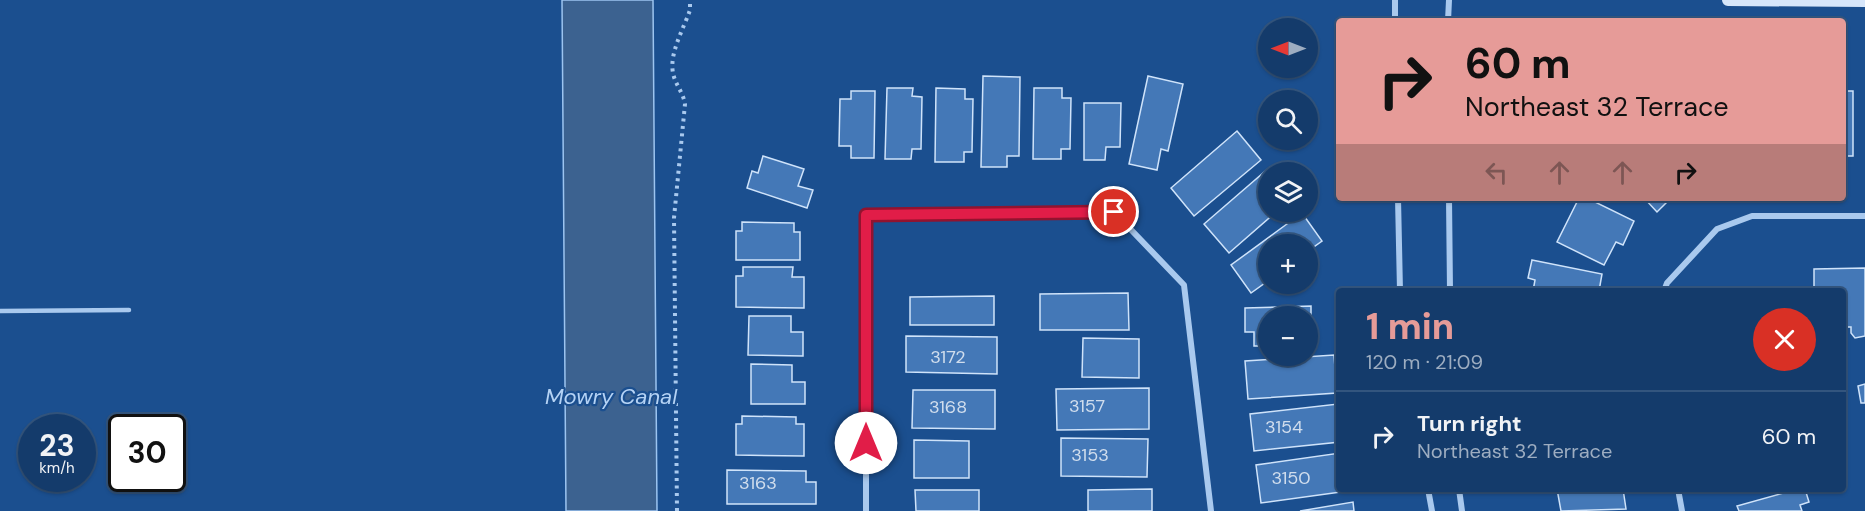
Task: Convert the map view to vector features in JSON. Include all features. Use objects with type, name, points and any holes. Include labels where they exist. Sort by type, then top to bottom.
[{"type":"street","points":[[1395,0],[1395,18]]},
{"type":"street","points":[[1448,18],[1449,0]]},
{"type":"street","points":[[1728,0],[1865,1]]},
{"type":"street","points":[[1398,201],[1400,288]]},
{"type":"street","points":[[1449,201],[1450,288]]},
{"type":"street","points":[[866,511],[866,215],[1114,212],[1184,285],[1211,511]]},
{"type":"street","points":[[1665,288],[1667,283],[1717,229],[1752,216],[1865,216]]},
{"type":"street","points":[[1428,492],[1431,511]]},
{"type":"street","points":[[1459,492],[1462,511]]},
{"type":"street","points":[[1679,492],[1682,511]]},
{"type":"lane","points":[[0,311],[129,310]]},
{"type":"path","points":[[677,511],[674,218],[685,104],[683,94],[675,80],[672,64],[690,9],[690,0]]},
{"type":"water","name":"Mowry Canal","points":[[562,0],[653,0],[657,511],[566,511]]},
{"type":"building","points":[[983,76],[1020,77],[1019,156],[1007,156],[1007,167],[981,167]]},
{"type":"building","points":[[1148,76],[1183,84],[1168,151],[1161,149],[1157,170],[1129,164]]},
{"type":"building","points":[[887,88],[913,88],[912,96],[922,97],[921,149],[912,149],[911,159],[885,159]]},
{"type":"building","points":[[936,88],[965,89],[965,99],[973,99],[972,152],[964,152],[964,162],[935,162]]},
{"type":"building","points":[[1034,88],[1062,88],[1062,98],[1071,98],[1070,149],[1061,149],[1061,159],[1033,159]]},
{"type":"building","points":[[851,91],[875,91],[874,158],[851,158],[851,146],[839,146],[840,99],[851,99]]},
{"type":"building","points":[[1846,91],[1853,91],[1853,156],[1846,156]]},
{"type":"building","points":[[1084,103],[1121,103],[1120,147],[1106,147],[1105,160],[1084,160]]},
{"type":"building","points":[[1237,131],[1261,160],[1194,216],[1171,188]]},
{"type":"building","points":[[763,156],[804,169],[798,186],[813,190],[807,208],[747,188],[752,171],[758,173]]},
{"type":"building","points":[[1258,177],[1258,222],[1265,222],[1229,253],[1204,224]]},
{"type":"building","points":[[1578,201],[1593,201],[1634,221],[1623,245],[1616,242],[1604,265],[1557,242]]},
{"type":"building","points":[[1647,201],[1668,201],[1657,212]]},
{"type":"building","points":[[742,222],[794,223],[794,232],[800,232],[800,260],[736,260],[736,231],[742,231]]},
{"type":"building","points":[[1290,222],[1308,222],[1317,234],[1273,234]]},
{"type":"building","points":[[1258,245],[1258,288],[1251,293],[1231,265]]},
{"type":"building","points":[[1532,260],[1602,274],[1600,288],[1534,288],[1535,280],[1528,278]]},
{"type":"building","points":[[743,267],[793,267],[792,277],[804,277],[804,308],[736,307],[736,276],[743,276]]},
{"type":"building","points":[[1865,268],[1865,336],[1855,338],[1851,333],[1851,327],[1846,327],[1846,288],[1814,288],[1814,269]]},
{"type":"building","points":[[1128,293],[1129,330],[1040,330],[1040,294]]},
{"type":"building","points":[[994,296],[994,325],[910,325],[910,297]]},
{"type":"building","points":[[1245,308],[1258,308],[1258,346],[1254,346],[1254,332],[1245,332]]},
{"type":"building","points":[[749,316],[791,316],[791,332],[803,332],[803,356],[748,355]]},
{"type":"building","points":[[906,336],[997,337],[997,374],[906,372]]},
{"type":"building","points":[[1083,338],[1139,339],[1139,378],[1082,377]]},
{"type":"building","points":[[1334,355],[1336,393],[1248,399],[1245,361],[1258,360],[1258,366],[1318,366],[1318,356]]},
{"type":"building","points":[[751,364],[792,365],[792,382],[805,382],[805,404],[751,404]]},
{"type":"building","points":[[1865,384],[1865,403],[1861,403],[1858,386]]},
{"type":"building","points":[[1149,388],[1149,429],[1057,430],[1056,389]]},
{"type":"building","points":[[913,390],[995,390],[995,429],[912,428]]},
{"type":"building","points":[[1336,404],[1336,442],[1254,451],[1250,414]]},
{"type":"building","points":[[742,416],[796,417],[796,424],[804,424],[804,456],[736,455],[736,424],[742,424]]},
{"type":"building","points":[[1061,438],[1148,439],[1147,477],[1061,476]]},
{"type":"building","points":[[914,440],[969,441],[969,478],[914,478]]},
{"type":"building","points":[[1336,454],[1336,492],[1341,492],[1261,503],[1256,465]]},
{"type":"building","points":[[727,470],[806,471],[806,482],[816,482],[816,504],[727,504]]},
{"type":"building","points":[[1152,489],[1152,511],[1088,511],[1088,490]]},
{"type":"building","points":[[915,490],[979,490],[979,511],[916,511]]},
{"type":"building","points":[[1558,492],[1623,492],[1626,509],[1561,511]]},
{"type":"building","points":[[1787,492],[1806,492],[1809,502],[1800,505],[1802,511],[1739,511],[1737,506]]},
{"type":"building","points":[[1353,502],[1354,511],[1300,511]]},
{"type":"route","points":[[866,443],[866,215],[1114,212]]}]
